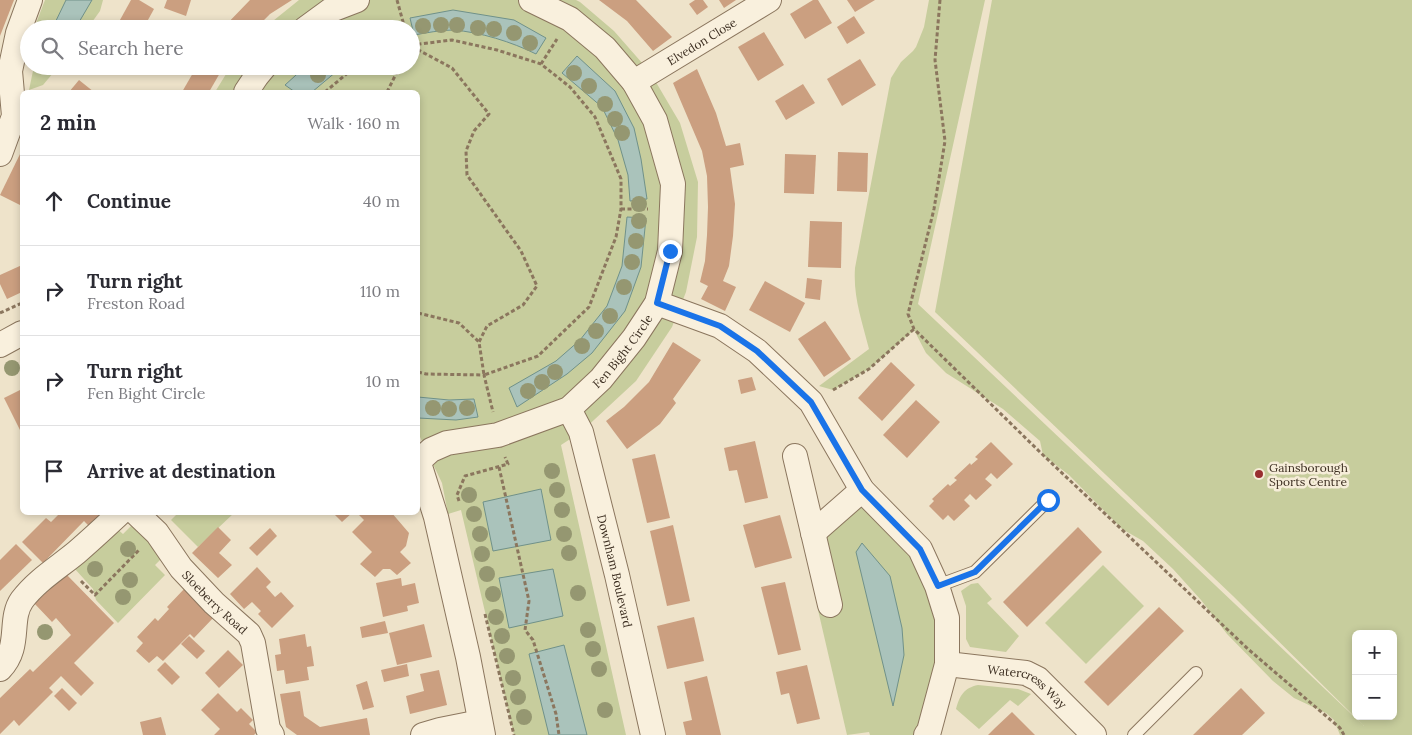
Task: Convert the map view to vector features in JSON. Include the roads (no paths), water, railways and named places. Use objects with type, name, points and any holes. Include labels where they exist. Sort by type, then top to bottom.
[{"type":"street","points":[[23,20],[30,0]]},
{"type":"street","points":[[317,20],[331,10],[356,0]]},
{"type":"street","name":"Fen Bight Circle","points":[[420,459],[431,450],[447,443],[498,435],[569,409],[602,379],[634,338],[657,303],[670,251],[673,184],[655,120],[634,82],[605,48],[570,18],[531,0]]},
{"type":"street","name":"Elvedon Close","points":[[634,82],[769,0]]},
{"type":"street","points":[[0,154],[14,116],[6,82],[20,28]]},
{"type":"street","points":[[247,90],[258,75]]},
{"type":"street","points":[[657,303],[720,326],[757,351],[811,402],[862,490],[920,549],[938,586],[947,618],[947,664],[929,731],[926,735]]},
{"type":"street","name":"Downham Boulevard","points":[[569,409],[581,432],[617,575],[653,735]]},
{"type":"street","points":[[795,456],[830,605]]},
{"type":"street","points":[[420,467],[436,517],[482,728],[440,730],[423,735]]},
{"type":"street","points":[[813,533],[862,490]]},
{"type":"street","points":[[0,669],[6,663],[12,649],[8,625],[22,600],[51,571],[77,552],[118,515]]},
{"type":"street","name":"Sloeberry Road","points":[[138,515],[157,533],[182,568],[214,603],[249,634],[253,643],[268,728],[272,735]]},
{"type":"street","name":"Watercress Way","points":[[947,664],[1026,673],[1038,680],[1094,735]]},
{"type":"lane","points":[[938,586],[975,572],[1048,500]]},
{"type":"lane","points":[[1134,735],[1196,673]]},
{"type":"water","points":[[66,0],[92,0],[80,20],[56,20]]},
{"type":"water","points":[[453,10],[514,20],[546,38],[536,54],[496,38],[463,31],[443,30],[420,34],[420,20],[410,20],[410,18]]},
{"type":"water","points":[[577,56],[615,91],[634,128],[647,199],[630,201],[628,175],[618,140],[602,107],[562,73]]},
{"type":"water","points":[[296,75],[332,75],[314,90],[292,90],[285,85]]},
{"type":"water","points":[[627,217],[646,218],[641,267],[625,311],[592,353],[567,374],[517,407],[509,388],[556,361],[580,340],[607,306],[622,266]]},
{"type":"water","points":[[420,397],[449,400],[474,399],[478,417],[456,420],[420,418]]},
{"type":"water","points":[[541,489],[551,540],[493,551],[483,502]]},
{"type":"water","points":[[862,543],[890,576],[902,628],[904,655],[893,706],[856,552]]},
{"type":"water","points":[[553,569],[563,616],[509,628],[499,578]]},
{"type":"water","points":[[564,645],[587,735],[549,735],[529,654]]},
{"type":"place","name":"Gainsborough Sports Centre","points":[[1259,474]]}]
